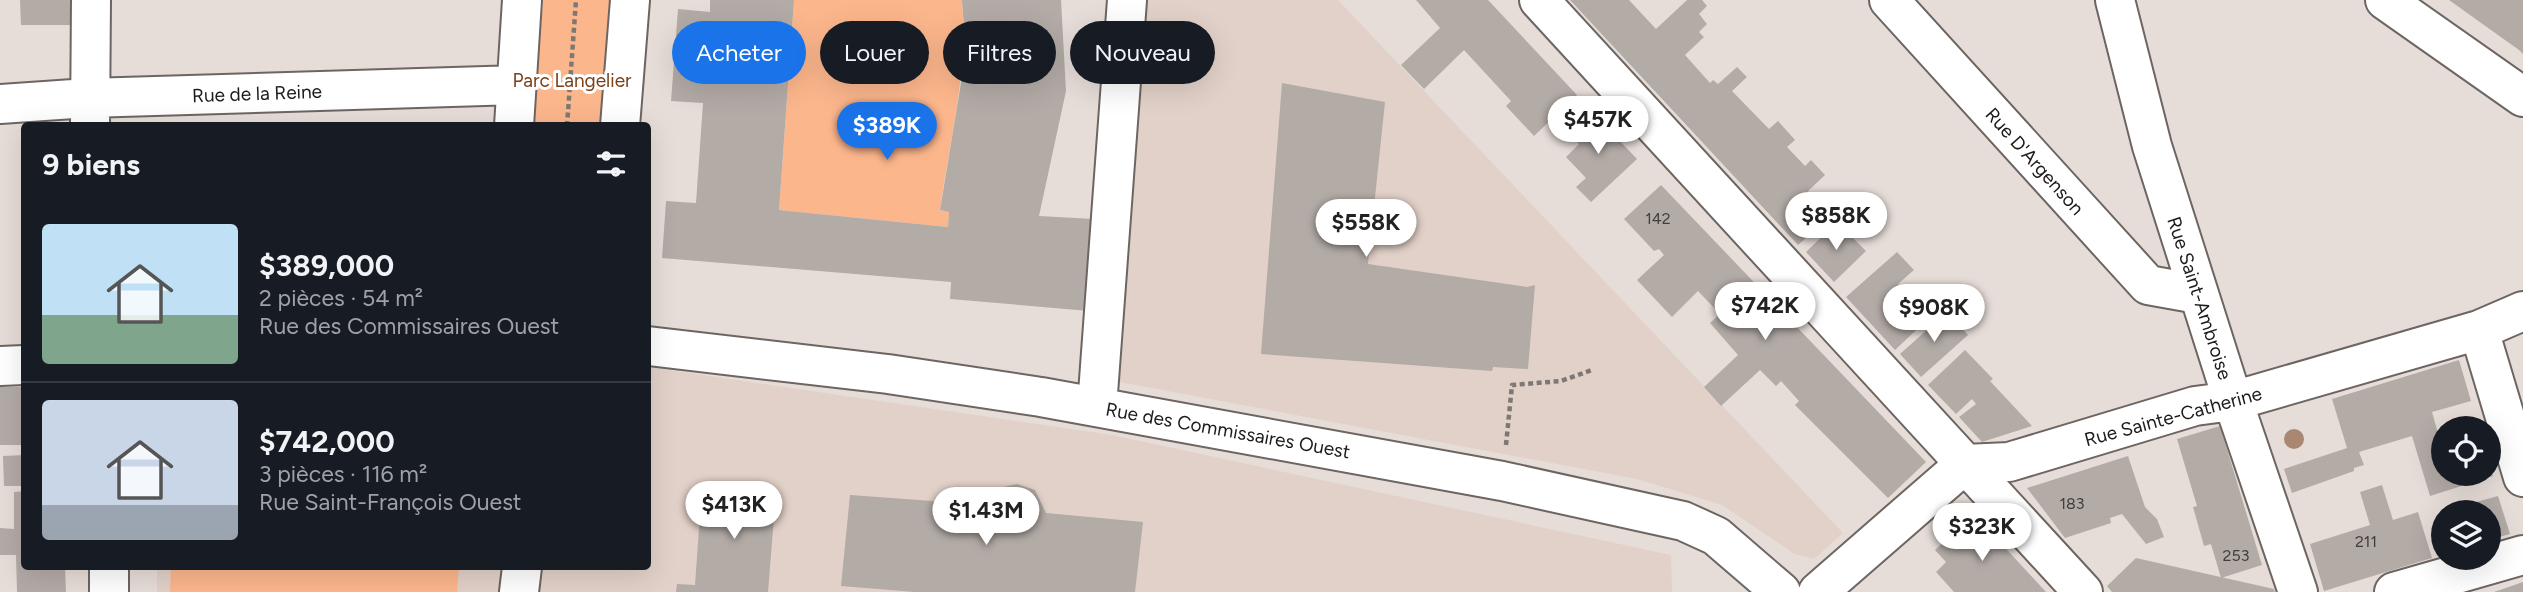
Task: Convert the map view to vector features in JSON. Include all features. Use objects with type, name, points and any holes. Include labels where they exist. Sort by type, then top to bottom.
[{"type":"street","points":[[89,112],[91,0]]},
{"type":"street","points":[[514,122],[522,0]]},
{"type":"street","points":[[620,122],[630,0]]},
{"type":"street","points":[[1097,407],[1127,0]]},
{"type":"street","points":[[1539,0],[2083,592]]},
{"type":"street","name":"Rue D'Argenson","points":[[1888,0],[2148,285],[2198,293]]},
{"type":"street","name":"Rue Saint-Ambroise","points":[[2115,0],[2152,146],[2233,401],[2298,592]]},
{"type":"street","points":[[2385,0],[2523,97]]},
{"type":"street","name":"Rue de la Reine","points":[[0,104],[89,112],[515,85]]},
{"type":"street","name":"Rue Sainte-Catherine","points":[[1965,464],[2009,461],[2195,406],[2233,401],[2479,330],[2523,311]]},
{"type":"street","points":[[2479,330],[2523,477]]},
{"type":"street","name":"Rue des Commissaires Ouest","points":[[651,346],[888,374],[1097,407],[1502,481],[1683,521],[1716,536],[1781,592]]},
{"type":"street","points":[[0,366],[21,365]]},
{"type":"street","points":[[1818,592],[1965,464]]},
{"type":"street","points":[[2394,592],[2523,555]]},
{"type":"street","points":[[109,570],[109,592]]},
{"type":"street","points":[[519,592],[522,570]]},
{"type":"path","points":[[567,122],[576,0]]},
{"type":"path","points":[[1502,481],[1512,385],[1561,381],[1592,370]]},
{"type":"shaded area","points":[[1135,0],[1338,0],[1843,533],[1814,559],[1795,554],[1722,505],[1637,479],[1098,378],[1127,84],[1215,84],[1215,21],[1133,21]]},
{"type":"shaded area","points":[[651,367],[1112,435],[1671,555],[1672,592],[157,592],[157,570],[651,570]]},
{"type":"green space","name":"Parc Langelier","points":[[543,0],[614,0],[605,122],[532,122]]},
{"type":"green space","points":[[794,0],[962,0],[963,21],[943,21],[943,84],[959,84],[940,210],[949,212],[948,227],[779,210],[788,84],[806,84],[806,21],[792,21]]},
{"type":"green space","points":[[171,570],[459,570],[457,592],[170,592]]},
{"type":"building","points":[[20,0],[73,0],[73,25],[21,25]]},
{"type":"building","points":[[710,0],[794,0],[792,21],[677,21],[678,9],[710,12]]},
{"type":"building","points":[[962,0],[1061,0],[1066,91],[1039,216],[1094,219],[1089,311],[950,299],[951,282],[662,258],[666,201],[696,203],[703,103],[671,101],[672,84],[788,84],[779,210],[948,227],[949,212],[940,210],[961,84],[1056,84],[1056,21],[964,21]]},
{"type":"building","points":[[1416,0],[1488,0],[1577,95],[1534,136],[1506,106],[1511,101],[1464,50],[1424,89],[1401,65],[1440,28]]},
{"type":"building","points":[[1570,0],[1629,0],[1656,29],[1687,0],[1702,0],[1707,6],[1699,14],[1707,24],[1699,32],[1704,37],[1685,55],[1710,83],[1713,80],[1718,84],[1737,67],[1747,77],[1732,91],[1769,129],[1778,121],[1795,140],[1787,147],[1805,166],[1811,160],[1825,175],[1808,191],[1830,217],[1798,245]]},
{"type":"building","points":[[2449,0],[2523,0],[2523,54],[2519,50]]},
{"type":"building","points":[[1282,83],[1385,102],[1368,264],[1527,287],[1535,285],[1528,369],[1493,367],[1492,371],[1261,354]]},
{"type":"building","points":[[1592,112],[1637,159],[1591,202],[1576,187],[1586,178],[1566,157],[1579,144],[1569,133]]},
{"type":"building","points":[[1661,185],[1926,462],[1888,498],[1795,405],[1799,401],[1781,381],[1776,386],[1760,370],[1721,406],[1704,387],[1738,355],[1710,323],[1720,314],[1698,291],[1672,317],[1637,280],[1664,255],[1659,249],[1654,251],[1624,219]]},
{"type":"building","points":[[1837,222],[1866,251],[1834,282],[1806,252]]},
{"type":"building","points":[[1897,252],[1914,270],[1898,284],[1915,304],[1934,287],[1947,301],[1895,350],[1846,297]]},
{"type":"building","points":[[1947,312],[1968,335],[1921,377],[1900,354]]},
{"type":"building","points":[[1965,350],[2032,426],[1982,442],[1959,417],[1976,404],[1972,399],[1956,414],[1928,385]]},
{"type":"building","points":[[2459,360],[2471,401],[2432,412],[2431,486],[2462,486],[2430,496],[2412,436],[2359,452],[2364,465],[2292,493],[2284,469],[2347,448],[2332,399]]},
{"type":"building","points":[[0,387],[21,387],[21,445],[0,445]]},
{"type":"building","points":[[2220,426],[2262,565],[2221,578],[2211,544],[2204,546],[2193,507],[2197,506],[2177,439]]},
{"type":"building","points":[[21,455],[21,486],[4,486],[3,456]]},
{"type":"building","points":[[2128,456],[2145,507],[2157,519],[2164,537],[2146,544],[2122,514],[2110,518],[2111,523],[2065,538],[2027,488]]},
{"type":"building","points":[[1017,484],[1035,490],[1046,513],[1143,522],[1135,592],[915,592],[841,586],[850,495],[988,505],[999,488]]},
{"type":"building","points":[[2382,485],[2393,520],[2418,512],[2431,558],[2324,591],[2310,544],[2370,525],[2360,492]]},
{"type":"building","points":[[702,487],[776,492],[768,592],[676,592],[677,584],[695,585]]},
{"type":"building","points":[[21,491],[21,570],[65,570],[66,592],[17,592],[16,555],[0,555],[0,528],[14,529],[14,492]]},
{"type":"building","points":[[2498,496],[2499,500],[2483,500]]},
{"type":"building","points":[[2501,506],[2510,534],[2501,536]]},
{"type":"building","points":[[1974,514],[2046,592],[1954,592],[1936,572],[1946,562],[1935,550]]},
{"type":"building","points":[[2136,558],[2274,589],[2275,592],[2112,592],[2107,586]]},
{"type":"building","points":[[2523,582],[2523,592],[2494,592]]}]
